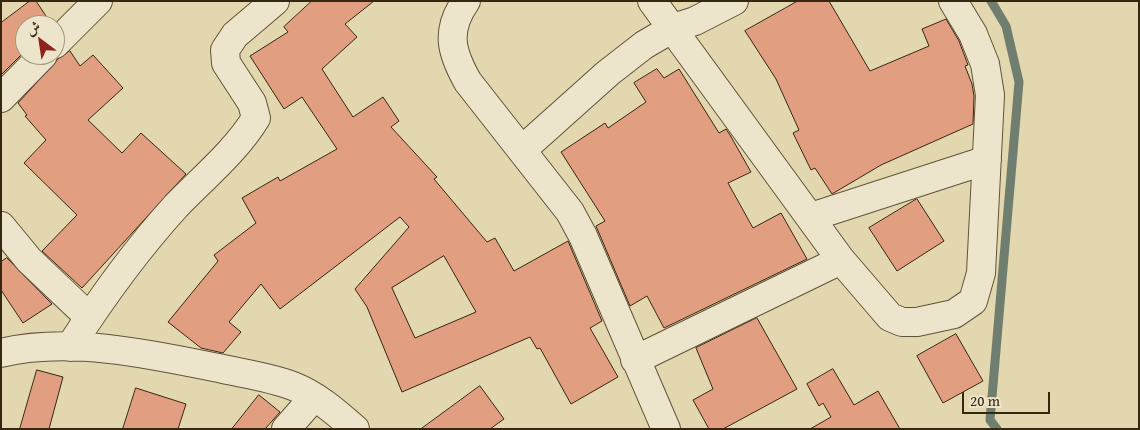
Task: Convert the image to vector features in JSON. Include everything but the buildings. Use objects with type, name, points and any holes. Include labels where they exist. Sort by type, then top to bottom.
[{"type":"street","points":[[65,34],[98,1]]},
{"type":"street","points":[[70,347],[122,269],[175,207],[238,142],[256,118],[252,103],[226,64],[225,50],[235,35],[275,1]]},
{"type":"street","points":[[466,1],[460,10],[451,33],[458,64],[468,82],[570,212],[583,236],[666,429]]},
{"type":"street","points":[[652,1],[674,28],[841,260],[890,317],[902,322],[933,320],[954,314],[966,307],[973,301],[981,273],[990,102],[985,64],[973,34],[953,1]]},
{"type":"street","points":[[522,150],[608,74],[644,45],[674,28],[695,21],[734,1]]},
{"type":"street","points":[[1,98],[33,65]]},
{"type":"street","points":[[811,217],[987,160]]},
{"type":"street","points":[[1,226],[28,260],[89,317]]},
{"type":"street","points":[[635,360],[841,260]]},
{"type":"street","points":[[1,353],[16,350],[70,347],[173,359],[275,380],[314,397],[355,429]]},
{"type":"street","points":[[286,429],[314,397]]},
{"type":"waterway","points":[[991,1],[1006,26],[1019,82],[990,420],[997,429]]}]
